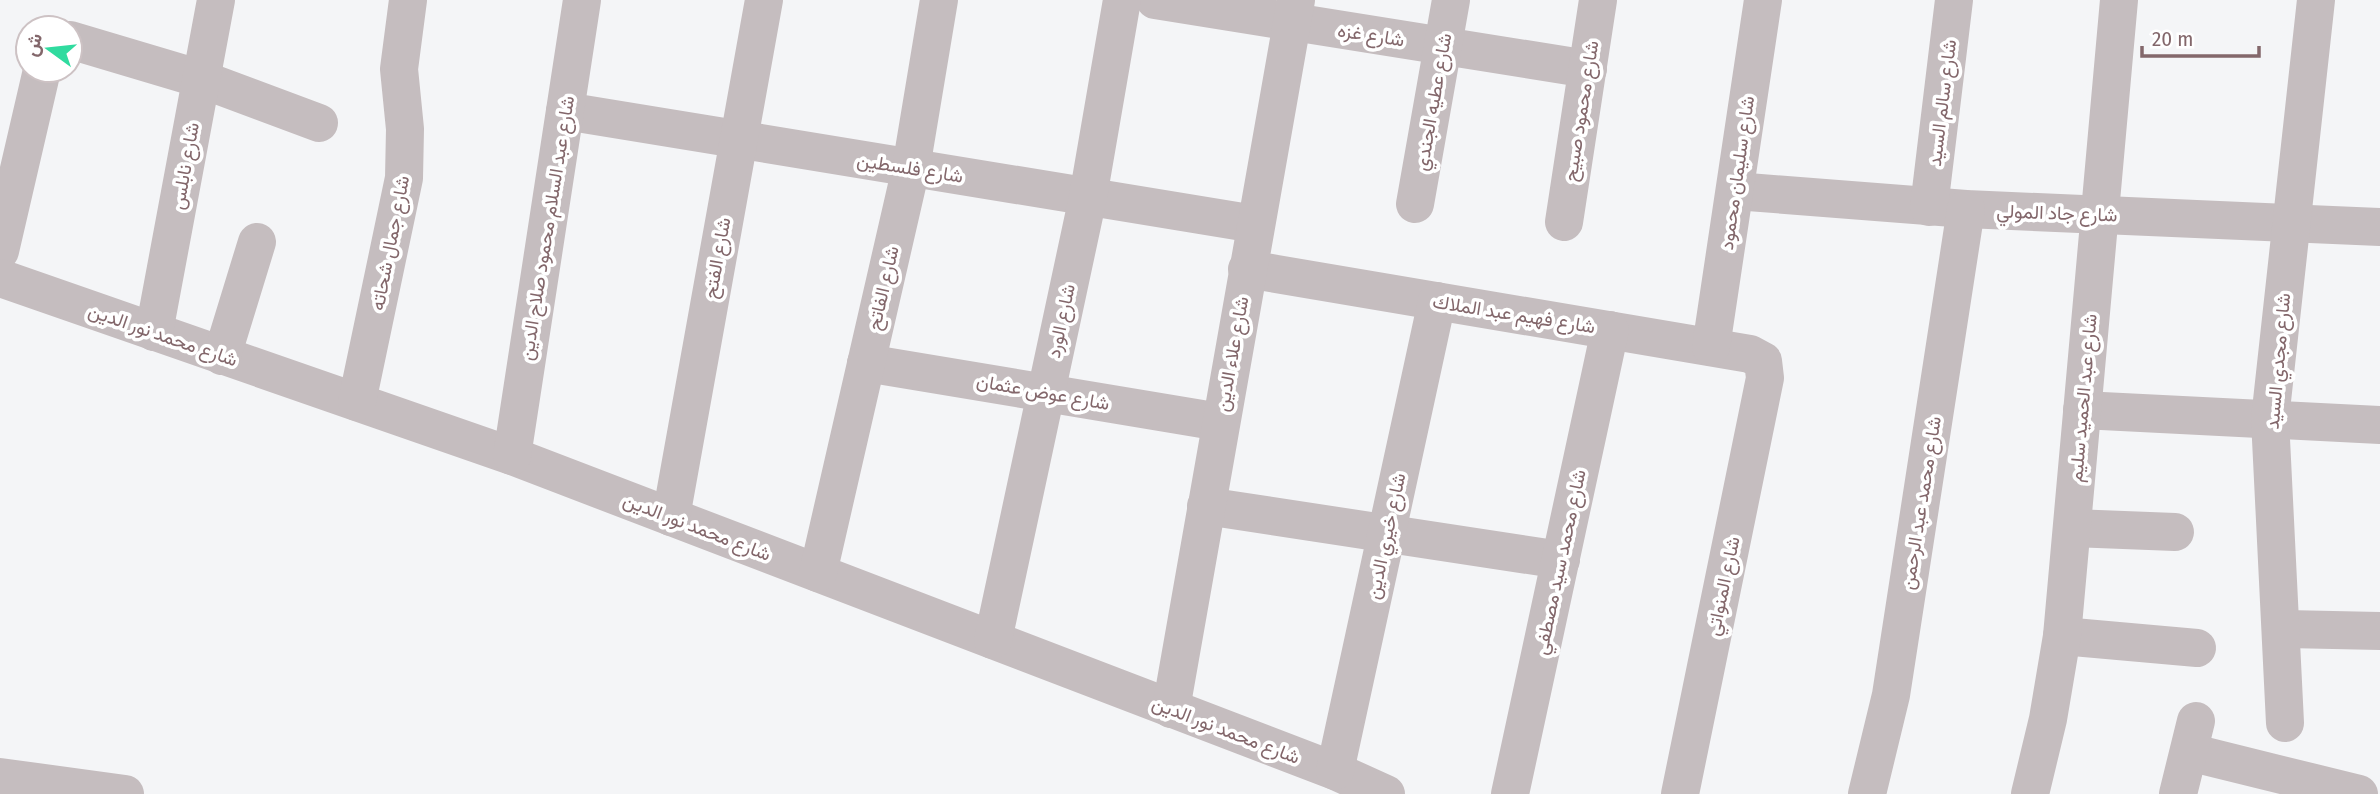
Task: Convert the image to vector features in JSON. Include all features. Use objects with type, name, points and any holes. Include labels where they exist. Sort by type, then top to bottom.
[{"type":"street","name":"شارع نابلس","points":[[154,332],[216,0]]},
{"type":"street","name":"شارع جمال شحاته","points":[[356,402],[404,178],[405,129],[399,69],[408,0]]},
{"type":"street","name":"شارع عبد السلام محمود صلاح الدين","points":[[512,456],[582,0]]},
{"type":"street","name":"شارع الفتح","points":[[671,517],[764,0]]},
{"type":"street","name":"شارع الفاتح","points":[[818,573],[911,168],[939,0]]},
{"type":"street","name":"شارع الورد","points":[[993,640],[1088,197],[1122,0]]},
{"type":"street","name":"شارع غزه","points":[[1155,0],[1294,11],[1443,46],[1588,69]]},
{"type":"street","name":"شارع عطيه الجندي","points":[[1415,204],[1451,0]]},
{"type":"street","name":"شارع محمود صبيح","points":[[1564,222],[1598,0]]},
{"type":"street","name":"شارع سليمان محمود","points":[[1711,347],[1763,0]]},
{"type":"street","name":"شارع سالم السيد","points":[[1947,208],[1954,0]]},
{"type":"street","name":"شارع عبد الحميد سليم","points":[[2030,794],[2048,719],[2062,636],[2119,0]]},
{"type":"street","name":"شارع مجدي السيد","points":[[2284,723],[2282,629],[2270,419],[2316,0]]},
{"type":"street","name":"شارع علاء الدين","points":[[1171,709],[1294,11]]},
{"type":"street","points":[[84,44],[201,79],[319,123]]},
{"type":"street","points":[[0,251],[39,84]]},
{"type":"street","name":"شارع فلسطين","points":[[565,111],[1255,224]]},
{"type":"street","name":"شارع جاد المولي","points":[[1735,191],[1947,208],[2380,227]]},
{"type":"street","name":"شارع محمد عبد الرحمن","points":[[1867,794],[1891,695],[1947,208]]},
{"type":"street","points":[[222,356],[257,242]]},
{"type":"street","name":"شارع فهيم عبد الملاك","points":[[1247,270],[1750,354],[1763,361],[1765,378]]},
{"type":"street","name":"شارع محمد نور الدين","points":[[0,278],[512,456],[1335,771],[1386,794]]},
{"type":"street","name":"شارع خيري الدين","points":[[1335,771],[1437,301]]},
{"type":"street","name":"شارع محمد سيد مصطفي","points":[[1510,794],[1610,330]]},
{"type":"street","name":"شارع عوض عثمان","points":[[866,363],[1220,422]]},
{"type":"street","name":"شارع المنواتي","points":[[1680,794],[1765,378]]},
{"type":"street","points":[[2082,410],[2380,425]]},
{"type":"street","points":[[1206,506],[1561,560]]},
{"type":"street","points":[[2072,528],[2175,532]]},
{"type":"street","points":[[2282,629],[2380,631]]},
{"type":"street","points":[[2062,636],[2197,648]]},
{"type":"street","points":[[2178,794],[2193,736],[2359,794]]},
{"type":"street","points":[[0,777],[125,794]]}]
